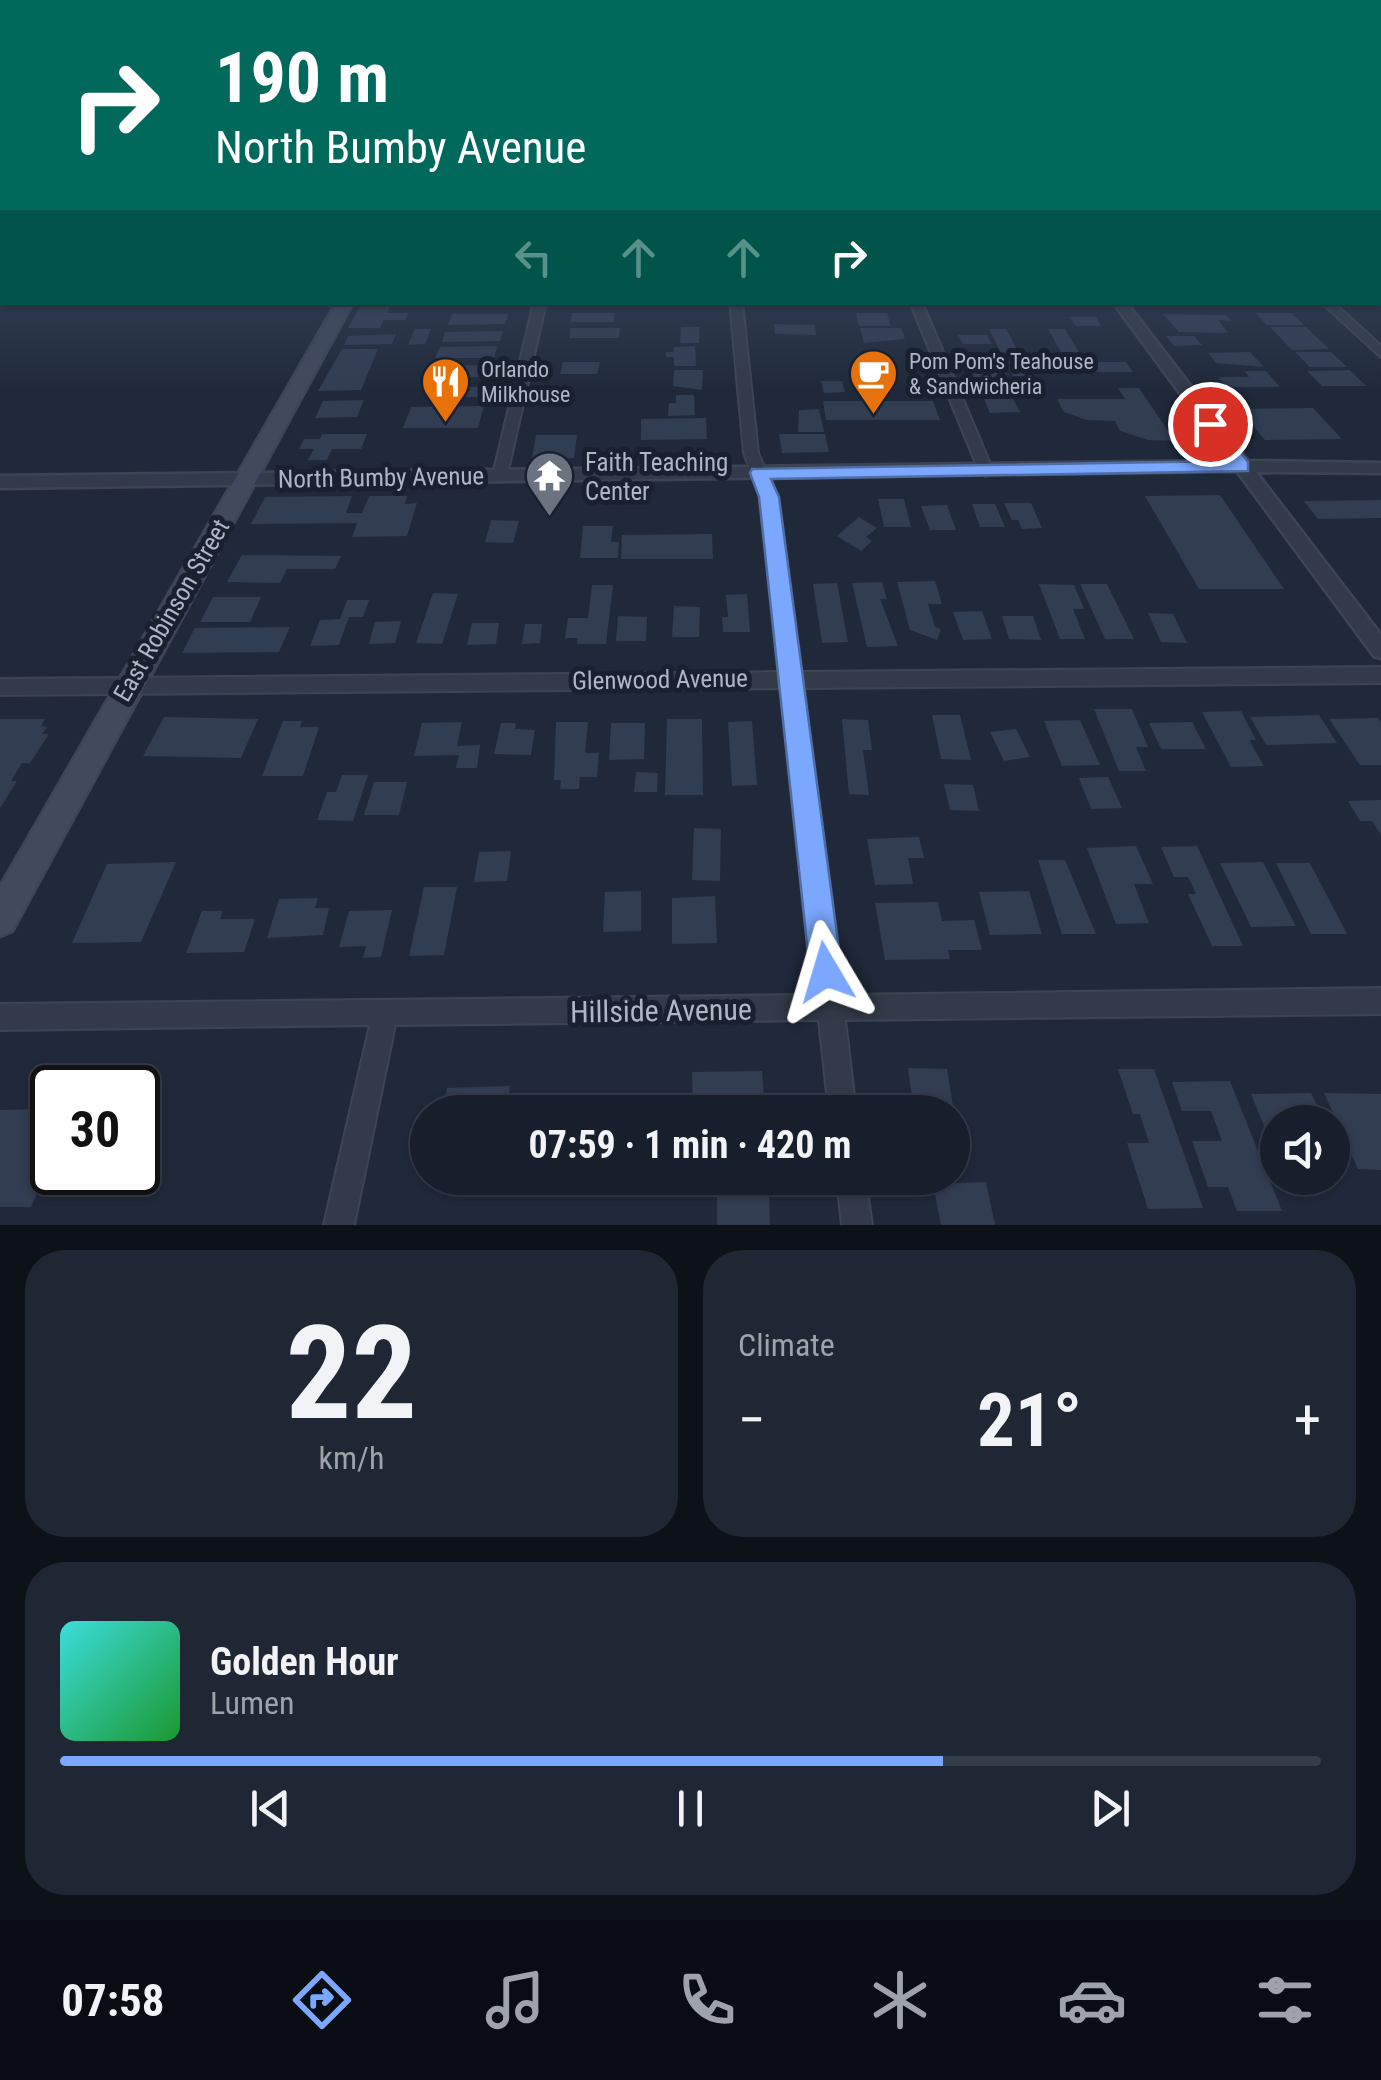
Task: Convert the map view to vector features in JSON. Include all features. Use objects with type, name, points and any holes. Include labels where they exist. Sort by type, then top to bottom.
[{"type":"main road","name":"East Robinson Street","points":[[0,920],[343,305]]},
{"type":"street","points":[[500,474],[539,305]]},
{"type":"street","points":[[736,305],[751,452],[769,497],[841,1095]]},
{"type":"street","points":[[917,305],[986,471]]},
{"type":"street","points":[[1121,305],[1381,650]]},
{"type":"street","points":[[1329,305],[1381,353]]},
{"type":"street","name":"North Bumby Avenue","points":[[0,482],[1242,466],[1381,468]]},
{"type":"street","name":"Glenwood Avenue","points":[[0,686],[1381,675]]},
{"type":"street","name":"Hillside Avenue","points":[[0,1017],[1381,1001]]},
{"type":"street","points":[[339,1225],[385,1014]]},
{"type":"street","points":[[853,1195],[857,1225]]},
{"type":"building","points":[[360,305],[391,305],[387,313],[408,313],[405,320],[384,320],[380,328],[348,328]]},
{"type":"building","points":[[572,313],[615,313],[614,322],[571,322]]},
{"type":"building","points":[[856,313],[887,313],[891,326],[859,326]]},
{"type":"building","points":[[1255,313],[1292,313],[1304,325],[1267,325]]},
{"type":"building","points":[[452,314],[508,314],[505,324],[448,325]]},
{"type":"building","points":[[1163,314],[1226,315],[1231,321],[1218,320],[1228,333],[1179,332]]},
{"type":"building","points":[[1070,317],[1096,317],[1101,326],[1076,326]]},
{"type":"building","points":[[774,324],[815,325],[816,335],[775,334]]},
{"type":"building","points":[[681,327],[699,327],[699,343],[680,343]]},
{"type":"building","points":[[1270,327],[1306,327],[1329,349],[1292,350]]},
{"type":"building","points":[[570,328],[620,328],[619,338],[569,338]]},
{"type":"building","points":[[860,328],[901,328],[905,339],[864,343]]},
{"type":"building","points":[[415,329],[431,329],[425,344],[408,345]]},
{"type":"building","points":[[989,329],[1006,329],[1031,376],[1013,376]]},
{"type":"building","points":[[1048,329],[1065,329],[1083,359],[1065,359]]},
{"type":"building","points":[[503,331],[500,341],[442,342],[445,332]]},
{"type":"building","points":[[396,334],[392,344],[344,345],[348,336]]},
{"type":"building","points":[[958,335],[987,335],[992,344],[963,344]]},
{"type":"building","points":[[1166,336],[1194,336],[1202,345],[1174,346]]},
{"type":"building","points":[[497,346],[494,358],[435,358],[440,347]]},
{"type":"building","points":[[695,346],[696,366],[674,366],[674,357],[666,357],[666,352],[674,352],[674,347]]},
{"type":"building","points":[[342,349],[378,349],[361,390],[318,391]]},
{"type":"building","points":[[1250,352],[1264,367],[1216,363],[1208,353]]},
{"type":"building","points":[[1295,352],[1331,352],[1347,367],[1310,367]]},
{"type":"building","points":[[563,362],[600,362],[597,374],[560,374]]},
{"type":"building","points":[[1067,362],[1126,362],[1133,372],[1073,372]]},
{"type":"building","points":[[492,365],[488,377],[428,378],[432,366]]},
{"type":"building","points":[[970,365],[1003,366],[1008,377],[974,377]]},
{"type":"building","points":[[674,370],[703,370],[702,390],[673,386]]},
{"type":"building","points":[[1350,370],[1366,386],[1322,386],[1307,371]]},
{"type":"building","points":[[1244,371],[1266,371],[1280,387],[1226,387],[1218,377],[1249,377]]},
{"type":"building","points":[[821,381],[842,381],[845,392],[824,393]]},
{"type":"building","points":[[482,387],[479,397],[431,398],[433,391]]},
{"type":"building","points":[[1118,388],[1139,388],[1175,441],[1148,440],[1120,431],[1115,421],[1086,420],[1064,412],[1057,399],[1125,399]]},
{"type":"building","points":[[676,395],[694,395],[695,415],[668,416],[669,403],[676,403]]},
{"type":"building","points":[[984,399],[1013,399],[1020,412],[990,413]]},
{"type":"building","points":[[364,400],[357,417],[315,418],[323,401]]},
{"type":"building","points":[[823,401],[933,401],[940,420],[826,420]]},
{"type":"building","points":[[484,406],[478,428],[403,428],[411,407]]},
{"type":"building","points":[[1313,408],[1342,439],[1265,440],[1239,409]]},
{"type":"building","points":[[819,409],[824,432],[798,432],[799,410]]},
{"type":"building","points":[[706,418],[707,439],[641,440],[641,419]]},
{"type":"building","points":[[322,434],[367,434],[361,449],[332,449],[327,460],[308,460],[314,449],[299,449],[304,439],[320,439]]},
{"type":"building","points":[[779,434],[825,434],[829,452],[782,453]]},
{"type":"building","points":[[536,435],[577,435],[574,458],[532,458]]},
{"type":"building","points":[[1220,495],[1284,589],[1199,589],[1145,496]]},
{"type":"building","points":[[352,496],[346,513],[362,513],[369,496],[407,496],[405,504],[417,503],[407,536],[352,537],[357,523],[251,524],[265,497]]},
{"type":"building","points":[[878,499],[904,499],[911,527],[884,527]]},
{"type":"building","points":[[1381,500],[1381,518],[1318,519],[1304,501]]},
{"type":"building","points":[[1004,503],[1031,503],[1042,528],[1022,529],[1018,520],[1012,520]]},
{"type":"building","points":[[972,504],[995,504],[1005,527],[980,527]]},
{"type":"building","points":[[947,505],[956,530],[930,530],[921,506]]},
{"type":"building","points":[[859,517],[877,528],[866,537],[872,541],[861,551],[837,536]]},
{"type":"building","points":[[491,520],[519,521],[513,543],[485,542]]},
{"type":"building","points":[[583,526],[613,526],[611,542],[619,542],[618,558],[580,558]]},
{"type":"building","points":[[712,534],[713,559],[621,559],[622,535]]},
{"type":"building","points":[[242,555],[341,556],[335,569],[287,569],[280,583],[227,582]]},
{"type":"building","points":[[935,581],[942,604],[928,604],[935,627],[941,629],[937,640],[910,630],[897,582]]},
{"type":"building","points":[[882,582],[887,599],[880,599],[898,646],[867,647],[852,583]]},
{"type":"building","points":[[837,583],[848,642],[822,643],[813,584]]},
{"type":"building","points":[[1039,584],[1074,585],[1084,609],[1073,609],[1085,639],[1060,639]]},
{"type":"building","points":[[1080,584],[1107,584],[1134,639],[1105,639]]},
{"type":"building","points":[[592,585],[613,585],[606,644],[577,644],[578,638],[565,638],[568,618],[588,618]]},
{"type":"building","points":[[433,593],[458,594],[442,644],[416,643]]},
{"type":"building","points":[[747,594],[750,632],[723,632],[722,617],[728,617],[726,595]]},
{"type":"building","points":[[213,597],[261,597],[250,622],[200,622]]},
{"type":"building","points":[[347,600],[369,600],[363,617],[349,617],[339,645],[310,646],[320,620],[340,619]]},
{"type":"building","points":[[674,606],[700,607],[699,637],[672,637]]},
{"type":"building","points":[[982,611],[992,639],[963,640],[953,612]]},
{"type":"building","points":[[1148,613],[1173,614],[1187,643],[1161,642]]},
{"type":"building","points":[[618,616],[647,617],[646,641],[616,641]]},
{"type":"building","points":[[1002,616],[1033,616],[1041,640],[1009,639]]},
{"type":"building","points":[[401,621],[395,643],[369,644],[375,622]]},
{"type":"building","points":[[472,623],[499,623],[496,644],[467,645]]},
{"type":"building","points":[[525,624],[542,624],[540,643],[522,644]]},
{"type":"building","points":[[290,627],[279,652],[182,653],[195,628]]},
{"type":"building","points":[[1094,709],[1132,709],[1148,747],[1136,747],[1146,771],[1119,771]]},
{"type":"building","points":[[1241,711],[1256,740],[1249,740],[1264,766],[1231,767],[1202,712]]},
{"type":"building","points":[[932,715],[960,715],[971,760],[941,759]]},
{"type":"building","points":[[1319,715],[1337,743],[1266,745],[1250,717]]},
{"type":"building","points":[[164,717],[258,719],[241,758],[143,756]]},
{"type":"building","points":[[1378,718],[1381,765],[1360,765],[1329,719]]},
{"type":"building","points":[[0,719],[45,719],[41,726],[47,727],[42,734],[49,734],[30,763],[22,763],[11,781],[17,781],[0,808]]},
{"type":"building","points":[[667,719],[702,719],[703,795],[665,795]]},
{"type":"building","points":[[842,719],[868,720],[872,750],[863,750],[869,795],[849,794]]},
{"type":"building","points":[[1080,720],[1100,765],[1062,766],[1044,721]]},
{"type":"building","points":[[283,721],[302,721],[300,727],[319,727],[303,776],[262,776]]},
{"type":"building","points":[[752,721],[757,785],[732,786],[728,722]]},
{"type":"building","points":[[462,722],[457,746],[480,745],[477,768],[456,768],[459,755],[414,756],[422,723]]},
{"type":"building","points":[[556,722],[588,722],[585,753],[599,753],[597,777],[580,777],[579,789],[560,789],[561,780],[554,780]]},
{"type":"building","points":[[1192,722],[1206,749],[1161,749],[1149,723]]},
{"type":"building","points":[[501,723],[516,723],[515,729],[535,730],[531,755],[494,754]]},
{"type":"building","points":[[611,723],[645,723],[644,759],[609,760]]},
{"type":"building","points":[[1016,729],[1030,757],[1004,761],[990,732]]},
{"type":"building","points":[[636,772],[658,773],[657,792],[634,792]]},
{"type":"building","points":[[342,775],[368,775],[353,821],[317,820],[327,792],[336,792]]},
{"type":"building","points":[[1108,777],[1122,808],[1091,809],[1079,778]]},
{"type":"building","points":[[374,782],[407,782],[399,815],[364,815]]},
{"type":"building","points":[[944,784],[973,785],[979,811],[950,810]]},
{"type":"building","points":[[1381,800],[1381,835],[1372,821],[1360,821],[1348,801]]},
{"type":"building","points":[[694,828],[721,829],[720,881],[692,880]]},
{"type":"building","points":[[919,837],[924,858],[908,858],[913,884],[875,885],[867,839]]},
{"type":"building","points":[[1136,846],[1153,884],[1134,884],[1149,923],[1116,924],[1087,848]]},
{"type":"building","points":[[1197,846],[1243,946],[1212,946],[1188,894],[1196,894],[1188,877],[1174,877],[1161,847]]},
{"type":"building","points":[[511,851],[507,881],[474,882],[479,852]]},
{"type":"building","points":[[1038,860],[1065,860],[1096,934],[1062,934]]},
{"type":"building","points":[[176,862],[141,942],[72,943],[107,864]]},
{"type":"building","points":[[1263,862],[1296,926],[1251,927],[1220,863]]},
{"type":"building","points":[[1276,863],[1310,863],[1347,934],[1311,934]]},
{"type":"building","points":[[424,887],[457,887],[444,955],[409,956]]},
{"type":"building","points":[[641,891],[641,931],[603,932],[605,892]]},
{"type":"building","points":[[1029,891],[1042,934],[990,935],[979,892]]},
{"type":"building","points":[[715,896],[717,943],[672,944],[672,898]]},
{"type":"building","points":[[318,898],[315,908],[329,908],[323,935],[267,938],[279,899]]},
{"type":"building","points":[[938,902],[942,921],[974,920],[982,950],[948,950],[950,959],[885,960],[875,903]]},
{"type":"building","points":[[392,910],[381,957],[363,958],[366,946],[339,947],[349,911]]},
{"type":"building","points":[[202,911],[223,911],[220,919],[255,919],[244,952],[186,953]]},
{"type":"building","points":[[908,1068],[947,1069],[951,1095],[912,1095]]},
{"type":"building","points":[[1118,1069],[1154,1069],[1203,1208],[1148,1209],[1127,1143],[1149,1143],[1140,1114],[1133,1114]]},
{"type":"building","points":[[762,1071],[764,1095],[693,1095],[692,1072]]},
{"type":"building","points":[[1230,1081],[1260,1156],[1260,1195],[1276,1195],[1282,1211],[1237,1211],[1228,1187],[1208,1187],[1192,1141],[1222,1141],[1211,1111],[1182,1111],[1172,1082]]},
{"type":"building","points":[[510,1086],[509,1095],[446,1095],[447,1088]]},
{"type":"building","points":[[1311,1093],[1317,1105],[1260,1105],[1260,1116],[1251,1094]]},
{"type":"building","points":[[1324,1093],[1381,1094],[1381,1170],[1358,1169],[1350,1151],[1350,1105],[1329,1105]]},
{"type":"building","points":[[30,1109],[30,1195],[36,1195],[31,1207],[0,1207],[0,1110]]},
{"type":"building","points":[[986,1182],[995,1225],[941,1225],[935,1195],[970,1195],[970,1183]]},
{"type":"building","points":[[717,1195],[769,1195],[770,1225],[717,1225]]},
{"type":"place","name":"Pom Pom's Teahouse & Sandwicheria","points":[[874,416]]},
{"type":"place","name":"Orlando Milkhouse","points":[[446,424]]},
{"type":"place","name":"Faith Teaching Center","points":[[550,518]]},
{"type":"route","points":[[826,972],[769,497],[759,473],[1242,466],[1210,424]]}]
